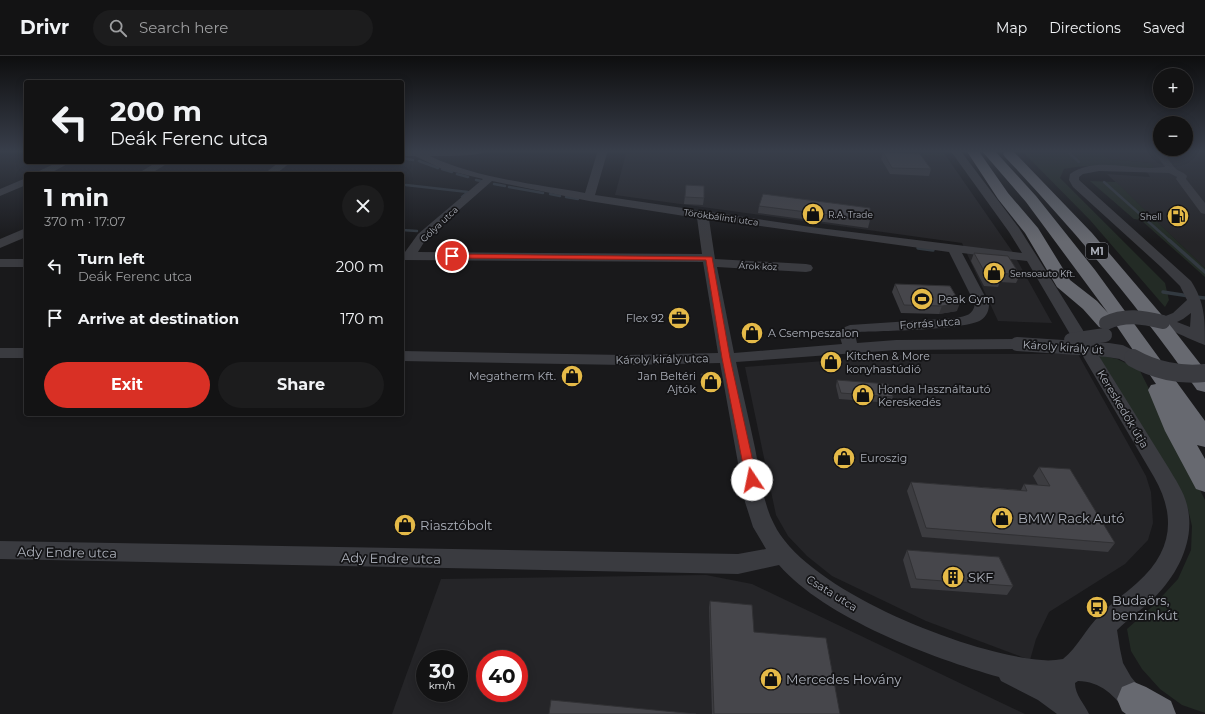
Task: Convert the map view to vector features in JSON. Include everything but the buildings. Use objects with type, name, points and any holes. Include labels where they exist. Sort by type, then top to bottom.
[{"type":"highway","points":[[993,181],[1032,231],[1064,282],[1090,305],[1105,329]]},
{"type":"highway","name":"M1","points":[[1014,181],[1053,227],[1131,348],[1205,440]]},
{"type":"highway","name":"M1","points":[[1034,181],[1071,220],[1122,279],[1184,356],[1205,385]]},
{"type":"highway","points":[[1131,348],[1205,482]]},
{"type":"highway","points":[[1184,356],[1205,374]]},
{"type":"street","name":"Gólya utca","points":[[406,256],[422,237],[487,181]]},
{"type":"street","name":"Törökbálinti utca","points":[[498,181],[589,198],[703,215],[1032,258]]},
{"type":"street","points":[[589,198],[594,181]]},
{"type":"street","name":"Kereskedők útja","points":[[978,181],[999,208],[1032,258],[1162,472],[1171,489],[1178,508],[1180,534],[1169,562],[1152,584],[1105,626],[1089,646],[1080,661],[1064,676],[1061,684],[1063,694],[1071,710]]},
{"type":"street","points":[[1075,181],[1186,284],[1195,301],[1202,338]]},
{"type":"street","points":[[1173,181],[1197,200]]},
{"type":"street","points":[[1173,181],[1197,200],[1205,211]]},
{"type":"street","points":[[0,193],[24,182]]},
{"type":"street","name":"Csata utca","points":[[703,215],[726,358],[758,510],[768,535],[782,554],[801,573],[824,590],[849,605],[913,634],[992,663],[1047,691],[1071,710]]},
{"type":"street","points":[[0,244],[24,233]]},
{"type":"street","name":"Forrás utca","points":[[851,348],[847,334],[850,330],[855,328],[956,322],[979,316],[982,311],[982,304],[953,248]]},
{"type":"street","name":"Árok köz","points":[[406,256],[710,261],[806,268]]},
{"type":"street","points":[[0,263],[24,263]]},
{"type":"street","points":[[1163,322],[1178,316],[1195,301]]},
{"type":"street","name":"Károly király út","points":[[1017,344],[1075,340],[1105,329],[1119,318],[1130,317],[1163,322],[1181,328],[1202,338]]},
{"type":"street","points":[[1105,329],[1111,343],[1131,348],[1139,361],[1159,369],[1186,374],[1205,374]]},
{"type":"street","name":"Károly király utca","points":[[404,356],[625,360],[726,358],[851,348],[941,344],[1017,344]]},
{"type":"street","name":"Károly király út","points":[[1017,344],[1080,348],[1131,348]]},
{"type":"street","points":[[0,353],[24,353]]},
{"type":"street","name":"Ady Endre utca","points":[[0,550],[738,564],[782,554]]},
{"type":"street","points":[[1105,626],[1105,643],[1108,657],[1115,675],[1139,704]]},
{"type":"street","name":"Csata utca","points":[[992,663],[1052,674],[1078,668],[1089,669],[1113,679],[1139,704]]},
{"type":"shaded area","points":[[619,181],[963,181],[1012,251],[1052,323],[998,321],[962,243],[615,195]]},
{"type":"shaded area","points":[[1051,181],[1063,181],[1165,283],[1169,300],[1165,307],[1090,220]]},
{"type":"shaded area","points":[[1090,181],[1116,182],[1205,268],[1205,277],[1141,220],[1134,219]]},
{"type":"shaded area","points":[[1114,181],[1205,181],[1205,268]]},
{"type":"shaded area","points":[[916,354],[1078,354],[1146,476],[1151,492],[1153,523],[1148,540],[1125,564],[1049,612],[1036,639],[1030,660],[926,621],[832,576],[807,556],[788,536],[776,515],[745,367]]},
{"type":"shaded area","points":[[1098,355],[1117,359],[1139,369],[1205,500],[1205,713],[1182,705],[1160,689],[1142,669],[1131,651],[1127,629],[1153,606],[1178,579],[1191,550],[1192,526],[1188,509],[1177,484]]},
{"type":"shaded area","points":[[706,575],[752,584],[1025,714],[392,714],[441,579]]},
{"type":"waterway","points":[[1104,182],[1170,241]]},
{"type":"waterway","points":[[494,184],[505,186]]},
{"type":"waterway","points":[[406,185],[468,192],[462,197]]},
{"type":"waterway","points":[[509,187],[543,193]]},
{"type":"waterway","points":[[550,194],[560,196]]},
{"type":"waterway","points":[[566,197],[578,199]]},
{"type":"waterway","points":[[404,230],[417,231]]},
{"type":"waterway","points":[[1169,240],[1205,272]]},
{"type":"waterway","points":[[918,248],[933,250]]},
{"type":"waterway","points":[[1163,292],[1189,296]]},
{"type":"waterway","points":[[1195,297],[1205,298]]},
{"type":"place","name":"R.A. Trade","points":[[813,214]]},
{"type":"place","name":"Shell","points":[[1178,216]]},
{"type":"place","name":"Sensoauto Kft.","points":[[994,273]]},
{"type":"place","name":"Peak Gym","points":[[922,299]]},
{"type":"place","name":"Flex 92","points":[[679,318]]},
{"type":"place","name":"A Csempeszalon","points":[[752,333]]},
{"type":"place","name":"Kitchen & More konyhastúdió","points":[[831,362]]},
{"type":"place","name":"Megatherm Kft.","points":[[572,376]]},
{"type":"place","name":"Jan Beltéri Ajtók","points":[[711,382]]},
{"type":"place","name":"Honda Használtautó Kereskedés","points":[[863,395]]},
{"type":"place","name":"Euroszig","points":[[844,458]]},
{"type":"place","name":"BMW Rack Autó","points":[[1002,518]]},
{"type":"place","name":"Riasztóbolt","points":[[405,525]]},
{"type":"place","name":"SKF","points":[[953,577]]},
{"type":"place","name":"Budaörs, benzinkút","points":[[1097,607]]},
{"type":"place","name":"Mercedes Hovány","points":[[771,679]]},
{"type":"route","points":[[452,256],[709,258],[726,358],[752,480]]}]
